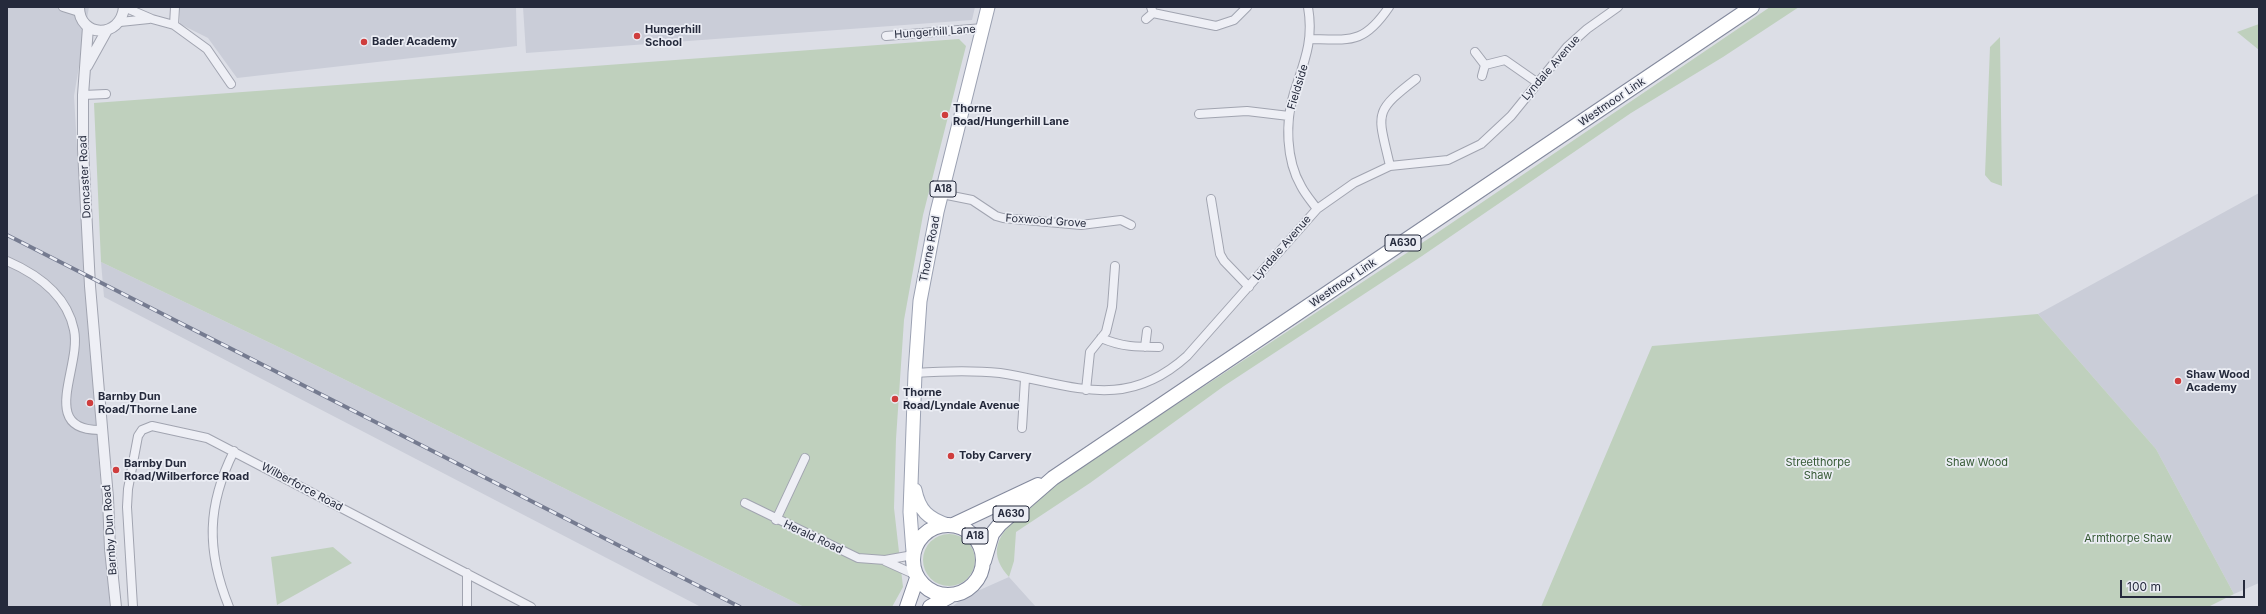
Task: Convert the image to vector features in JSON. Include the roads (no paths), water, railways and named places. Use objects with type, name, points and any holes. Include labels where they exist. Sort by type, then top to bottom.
[{"type":"highway","name":"Westmoor Link","points":[[984,561],[992,534],[1000,524],[1053,478],[1752,7]]},
{"type":"highway","name":"Westmoor Link","points":[[951,525],[1053,478]]},
{"type":"highway","name":"A18","points":[[907,607],[917,577],[913,554],[922,537],[930,529],[951,525],[968,531],[975,537],[980,545],[984,561]]},
{"type":"highway","points":[[930,607],[950,596],[967,590],[976,582],[983,569],[984,561]]},
{"type":"highway","points":[[917,577],[931,592],[950,596]]},
{"type":"main road","name":"Thorne Road","points":[[911,472],[915,373],[920,301],[942,194],[988,7]]},
{"type":"main road","name":"A18","points":[[911,472],[917,503],[921,510],[936,521],[951,525]]},
{"type":"main road","name":"A18","points":[[911,472],[910,512],[913,554]]},
{"type":"street","points":[[63,7],[79,10],[88,27],[100,31],[107,30],[120,22],[152,19]]},
{"type":"street","points":[[120,22],[124,7],[152,19],[174,25],[207,49],[231,84]]},
{"type":"street","points":[[174,25],[176,7]]},
{"type":"street","points":[[1146,19],[1152,10],[1216,26],[1234,20],[1246,7]]},
{"type":"street","name":"Fieldside","points":[[1308,7],[1310,21],[1308,54],[1294,95],[1289,116],[1288,135],[1294,171],[1301,186],[1317,209]]},
{"type":"street","points":[[1310,39],[1344,40],[1358,37],[1377,24],[1389,7]]},
{"type":"street","name":"Lyndale Avenue","points":[[915,373],[981,372],[1098,391],[1138,385],[1163,374],[1187,356],[1317,209],[1354,182],[1390,166],[1448,160],[1468,152],[1493,135],[1567,48],[1582,33],[1618,7]]},
{"type":"street","name":"Doncaster Road","points":[[88,27],[83,95],[83,149],[90,286]]},
{"type":"street","name":"Hungerhill Lane","points":[[886,36],[983,28]]},
{"type":"street","name":"Doncaster Road","points":[[86,68],[107,30]]},
{"type":"street","points":[[1475,52],[1485,65]]},
{"type":"street","points":[[1485,65],[1505,60],[1538,83]]},
{"type":"street","points":[[1482,76],[1485,65]]},
{"type":"street","points":[[1390,166],[1381,130],[1382,114],[1390,99],[1416,79]]},
{"type":"street","points":[[83,95],[106,94]]},
{"type":"street","points":[[1199,114],[1247,111],[1289,116]]},
{"type":"street","name":"Foxwood Grove","points":[[942,194],[972,200],[996,216],[1003,218],[1081,225],[1121,220],[1131,225]]},
{"type":"street","points":[[1211,199],[1220,254],[1224,261],[1249,287]]},
{"type":"street","points":[[7,261],[32,274],[48,286],[61,300],[69,314],[76,340],[74,357],[66,390],[66,407],[69,419],[83,429],[102,430]]},
{"type":"street","points":[[1086,390],[1088,358],[1093,346],[1106,332],[1112,307],[1115,266]]},
{"type":"street","name":"Barnby Dun Road","points":[[90,286],[110,548],[116,607]]},
{"type":"street","points":[[1145,347],[1147,331]]},
{"type":"street","points":[[1101,338],[1117,345],[1159,347]]},
{"type":"street","points":[[1022,428],[1025,378]]},
{"type":"street","name":"Wilberforce Road","points":[[133,607],[127,507],[132,465],[138,436],[142,430],[146,427],[159,426],[207,438],[234,451],[531,607]]},
{"type":"street","points":[[229,607],[214,552],[212,526],[218,488],[234,451]]},
{"type":"street","points":[[776,520],[805,458]]},
{"type":"street","name":"Herald Road","points":[[745,503],[776,520],[858,558],[885,560],[913,554]]},
{"type":"street","name":"Herald Road","points":[[885,560],[917,577]]},
{"type":"street","points":[[467,573],[467,607]]},
{"type":"railway","points":[[7,235],[740,607]]},
{"type":"place","name":"Hungerhill School","points":[[637,36]]},
{"type":"place","name":"Bader Academy","points":[[364,42]]},
{"type":"place","name":"Thorne Road/Hungerhill Lane","points":[[945,115]]},
{"type":"place","name":"Shaw Wood Academy","points":[[2178,381]]},
{"type":"place","name":"Thorne Road/Lyndale Avenue","points":[[895,399]]},
{"type":"place","name":"Barnby Dun Road/Thorne Lane","points":[[90,403]]},
{"type":"place","name":"Toby Carvery","points":[[951,456]]},
{"type":"place","name":"Barnby Dun Road/Wilberforce Road","points":[[116,470]]},
{"type":"park label","name":"Shaw Wood","points":[[1977,463]]},
{"type":"park label","name":"Streetthorpe Shaw","points":[[1818,469]]},
{"type":"park label","name":"Armthorpe Shaw","points":[[2128,539]]}]
